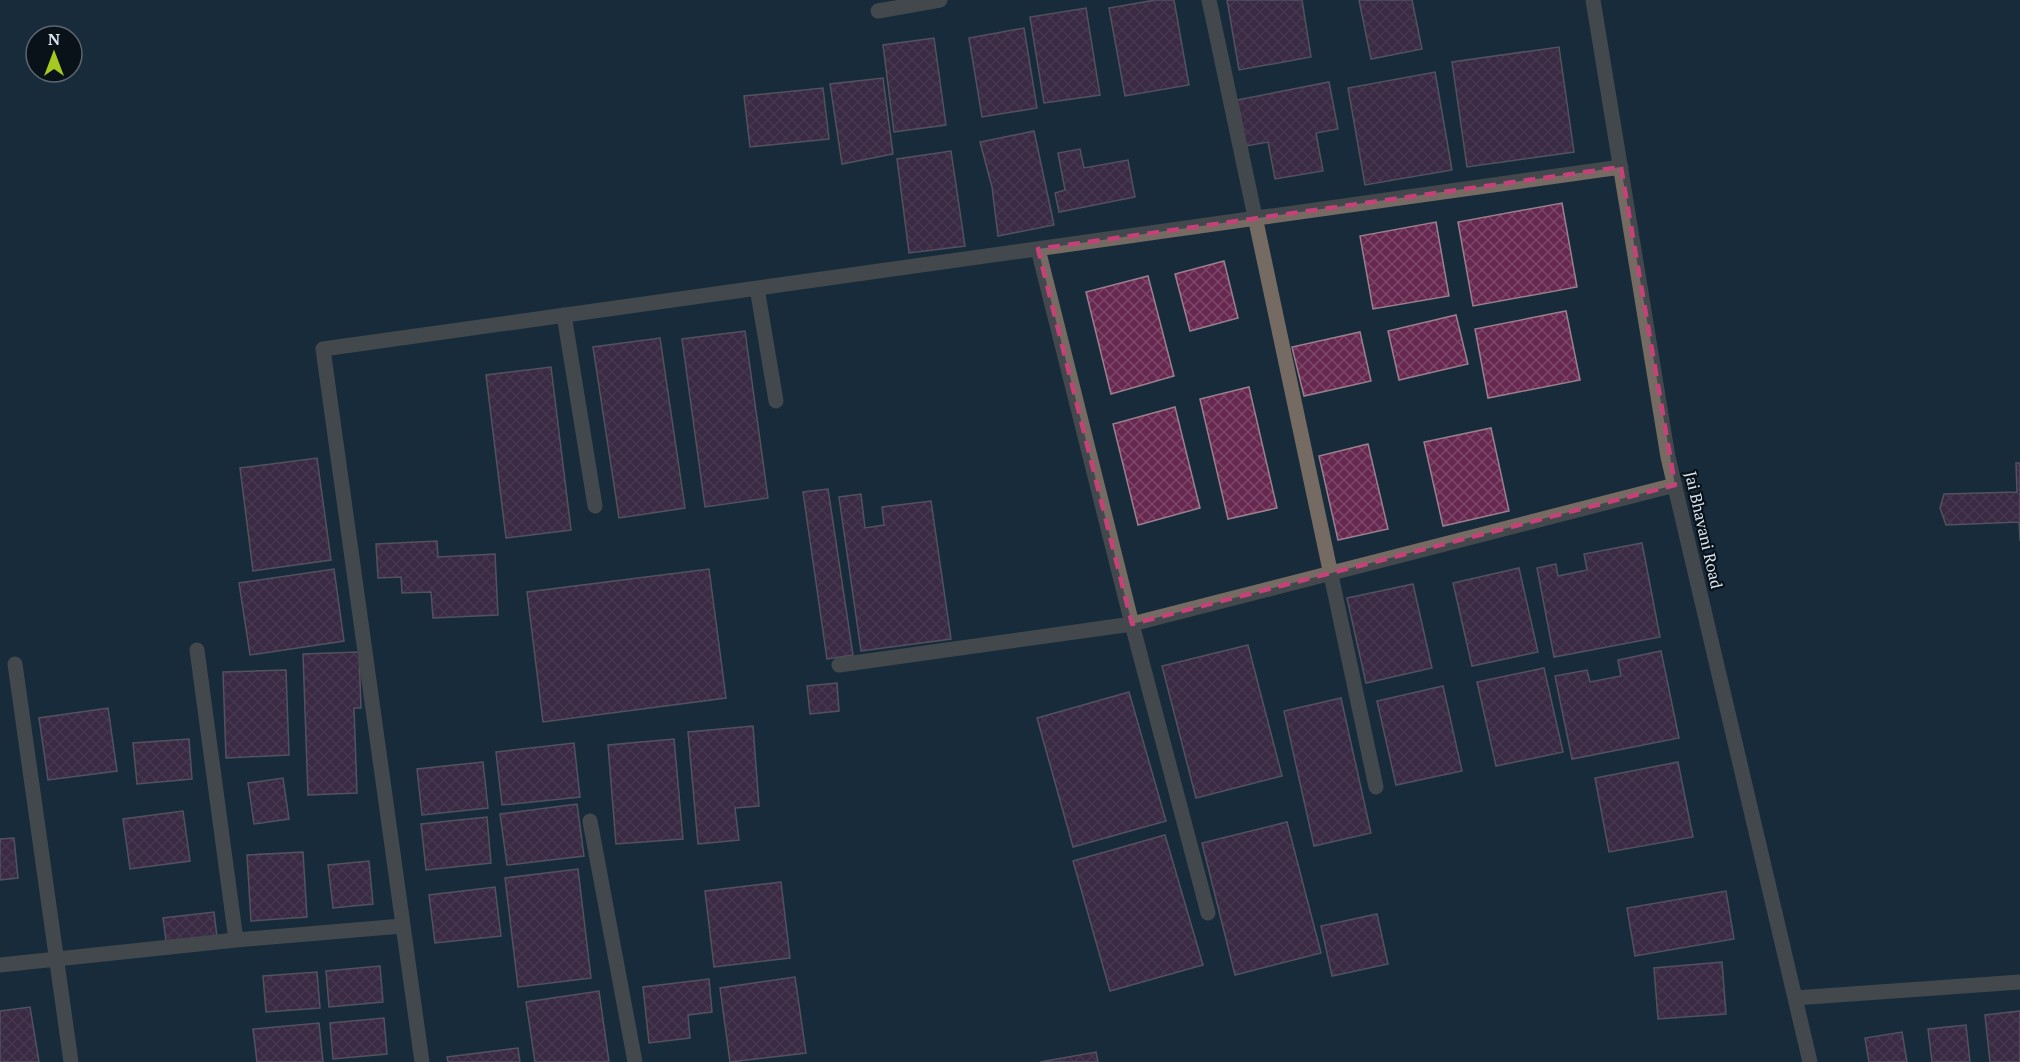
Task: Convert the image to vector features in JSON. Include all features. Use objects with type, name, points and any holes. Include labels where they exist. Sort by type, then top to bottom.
[{"type":"street","points":[[878,11],[940,0]]},
{"type":"street","points":[[1209,0],[1376,787]]},
{"type":"street","name":"Jai Bhavani Road","points":[[1593,0],[1675,484],[1810,1062]]},
{"type":"street","points":[[422,1062],[323,349],[1621,167]]},
{"type":"street","points":[[1038,249],[1132,624],[1208,913]]},
{"type":"street","points":[[758,288],[776,401]]},
{"type":"street","points":[[564,315],[595,506]]},
{"type":"street","points":[[839,665],[1132,624],[1675,484]]},
{"type":"street","points":[[197,650],[236,940]]},
{"type":"street","points":[[15,664],[71,1062]]},
{"type":"street","points":[[590,821],[635,1062]]},
{"type":"street","points":[[0,965],[236,940],[402,926]]},
{"type":"street","points":[[1795,998],[2020,982]]},
{"type":"highlighted area","points":[[1621,167],[1675,485],[1132,624],[1038,249]]},
{"type":"building","points":[[1155,0],[1174,0],[1189,85],[1125,96],[1109,8]]},
{"type":"building","points":[[1227,0],[1302,0],[1311,57],[1239,70]]},
{"type":"building","points":[[1359,0],[1412,0],[1422,49],[1371,59]]},
{"type":"building","points":[[1086,8],[1100,95],[1044,103],[1030,17]]},
{"type":"building","points":[[1024,28],[1037,108],[982,117],[969,38]]},
{"type":"building","points":[[934,38],[946,125],[894,132],[883,45]]},
{"type":"building","points":[[1559,47],[1574,152],[1467,167],[1452,62]]},
{"type":"building","points":[[1435,72],[1452,170],[1365,185],[1348,88]]},
{"type":"building","points":[[883,78],[893,154],[842,164],[830,84]]},
{"type":"building","points":[[1329,82],[1338,129],[1316,133],[1323,171],[1275,179],[1268,142],[1246,146],[1237,100]]},
{"type":"building","points":[[823,88],[829,139],[750,147],[744,96]]},
{"type":"building","points":[[1034,131],[1054,225],[998,236],[992,187],[980,142]]},
{"type":"building","points":[[1080,149],[1084,168],[1128,160],[1135,197],[1059,212],[1055,193],[1065,190],[1058,153]]},
{"type":"building","points":[[951,151],[965,246],[909,253],[897,159]]},
{"type":"building","points":[[1562,203],[1577,287],[1473,306],[1458,222]]},
{"type":"building","points":[[1436,222],[1449,296],[1373,309],[1360,236]]},
{"type":"building","points":[[1224,261],[1238,318],[1190,331],[1175,274]]},
{"type":"building","points":[[1148,276],[1174,376],[1111,394],[1086,292]]},
{"type":"building","points":[[1566,311],[1580,380],[1488,398],[1475,329]]},
{"type":"building","points":[[1456,315],[1468,364],[1399,380],[1388,331]]},
{"type":"building","points":[[745,331],[768,498],[705,507],[682,339]]},
{"type":"building","points":[[1360,332],[1371,381],[1304,396],[1292,347]]},
{"type":"building","points":[[660,338],[685,508],[619,518],[593,347]]},
{"type":"building","points":[[551,367],[571,530],[506,538],[486,375]]},
{"type":"building","points":[[1249,387],[1277,508],[1228,519],[1200,399]]},
{"type":"building","points":[[1175,407],[1200,508],[1138,525],[1113,424]]},
{"type":"building","points":[[1491,428],[1509,511],[1443,526],[1424,442]]},
{"type":"building","points":[[1368,444],[1388,529],[1338,540],[1319,456]]},
{"type":"building","points":[[317,458],[331,560],[253,571],[240,468]]},
{"type":"building","points":[[2016,463],[2020,463],[2020,541],[2019,522],[1946,525],[1940,508],[1944,494],[2017,492]]},
{"type":"building","points":[[828,489],[853,655],[827,659],[803,492]]},
{"type":"building","points":[[861,494],[865,528],[884,525],[882,507],[931,501],[951,639],[861,651],[839,497]]},
{"type":"building","points":[[437,541],[438,557],[495,554],[498,615],[433,618],[431,592],[402,593],[401,577],[378,578],[376,544]]},
{"type":"building","points":[[1642,543],[1660,637],[1554,657],[1537,568],[1556,564],[1558,576],[1587,570],[1584,554]]},
{"type":"building","points":[[1519,568],[1538,652],[1472,666],[1453,583]]},
{"type":"building","points":[[334,569],[344,641],[250,655],[239,583]]},
{"type":"building","points":[[709,569],[726,698],[543,722],[527,592]]},
{"type":"building","points":[[1413,584],[1432,668],[1366,683],[1347,598]]},
{"type":"building","points":[[1248,645],[1282,776],[1196,798],[1162,666]]},
{"type":"building","points":[[1661,651],[1679,738],[1572,759],[1555,676],[1587,670],[1590,682],[1621,676],[1618,660]]},
{"type":"building","points":[[359,652],[361,708],[354,708],[357,793],[308,795],[303,654]]},
{"type":"building","points":[[1544,668],[1563,752],[1496,766],[1477,682]]},
{"type":"building","points":[[286,670],[289,755],[226,758],[223,672]]},
{"type":"building","points":[[837,683],[839,711],[810,714],[807,686]]},
{"type":"building","points":[[1443,686],[1462,771],[1396,785],[1377,701]]},
{"type":"building","points":[[1129,692],[1166,821],[1073,847],[1037,718]]},
{"type":"building","points":[[1341,698],[1371,833],[1314,846],[1284,711]]},
{"type":"building","points":[[108,708],[117,771],[48,780],[39,718]]},
{"type":"building","points":[[753,726],[759,806],[735,808],[739,840],[698,844],[688,732]]},
{"type":"building","points":[[189,739],[192,779],[137,784],[133,743]]},
{"type":"building","points":[[674,739],[683,839],[616,844],[608,745]]},
{"type":"building","points":[[574,743],[580,797],[502,805],[496,752]]},
{"type":"building","points":[[483,762],[488,808],[422,815],[417,769]]},
{"type":"building","points":[[1678,762],[1693,837],[1609,852],[1595,778]]},
{"type":"building","points":[[283,778],[289,819],[254,824],[248,783]]},
{"type":"building","points":[[577,804],[584,856],[507,865],[500,814]]},
{"type":"building","points":[[183,811],[190,861],[130,869],[123,819]]},
{"type":"building","points":[[487,817],[491,863],[426,870],[421,824]]},
{"type":"building","points":[[1287,822],[1321,953],[1235,975],[1202,843]]},
{"type":"building","points":[[1165,835],[1203,965],[1110,991],[1073,861]]},
{"type":"building","points":[[14,838],[18,878],[0,880],[0,839]]},
{"type":"building","points":[[303,852],[307,917],[251,921],[247,855]]},
{"type":"building","points":[[369,861],[373,904],[333,908],[328,865]]},
{"type":"building","points":[[578,869],[591,978],[518,987],[505,878]]},
{"type":"building","points":[[781,882],[790,958],[714,967],[705,891]]},
{"type":"building","points":[[495,887],[501,936],[435,943],[429,895]]},
{"type":"building","points":[[1726,891],[1734,939],[1635,956],[1627,908]]},
{"type":"building","points":[[214,912],[217,937],[166,941],[163,918]]},
{"type":"building","points":[[1377,914],[1388,964],[1332,976],[1321,926]]},
{"type":"building","points":[[1722,962],[1726,1014],[1658,1019],[1654,968]]},
{"type":"building","points":[[380,966],[383,1002],[329,1007],[326,971]]},
{"type":"building","points":[[317,972],[320,1008],[266,1012],[263,976]]},
{"type":"building","points":[[795,977],[806,1053],[730,1062],[720,988]]},
{"type":"building","points":[[709,979],[712,1012],[688,1015],[690,1038],[649,1043],[643,987]]},
{"type":"building","points":[[599,991],[609,1062],[535,1062],[526,1002]]},
{"type":"building","points":[[30,1007],[39,1062],[0,1062],[0,1011]]},
{"type":"building","points":[[2020,1011],[2020,1062],[1990,1062],[1985,1015]]},
{"type":"building","points":[[384,1018],[387,1054],[333,1059],[330,1023]]},
{"type":"building","points":[[319,1023],[323,1062],[257,1062],[253,1029]]},
{"type":"building","points":[[1966,1025],[1970,1062],[1932,1062],[1928,1029]]},
{"type":"building","points":[[1902,1032],[1907,1062],[1869,1062],[1865,1038]]},
{"type":"building","points":[[518,1048],[520,1062],[448,1062],[447,1057]]},
{"type":"building","points":[[1096,1052],[1098,1062],[1040,1062]]}]
